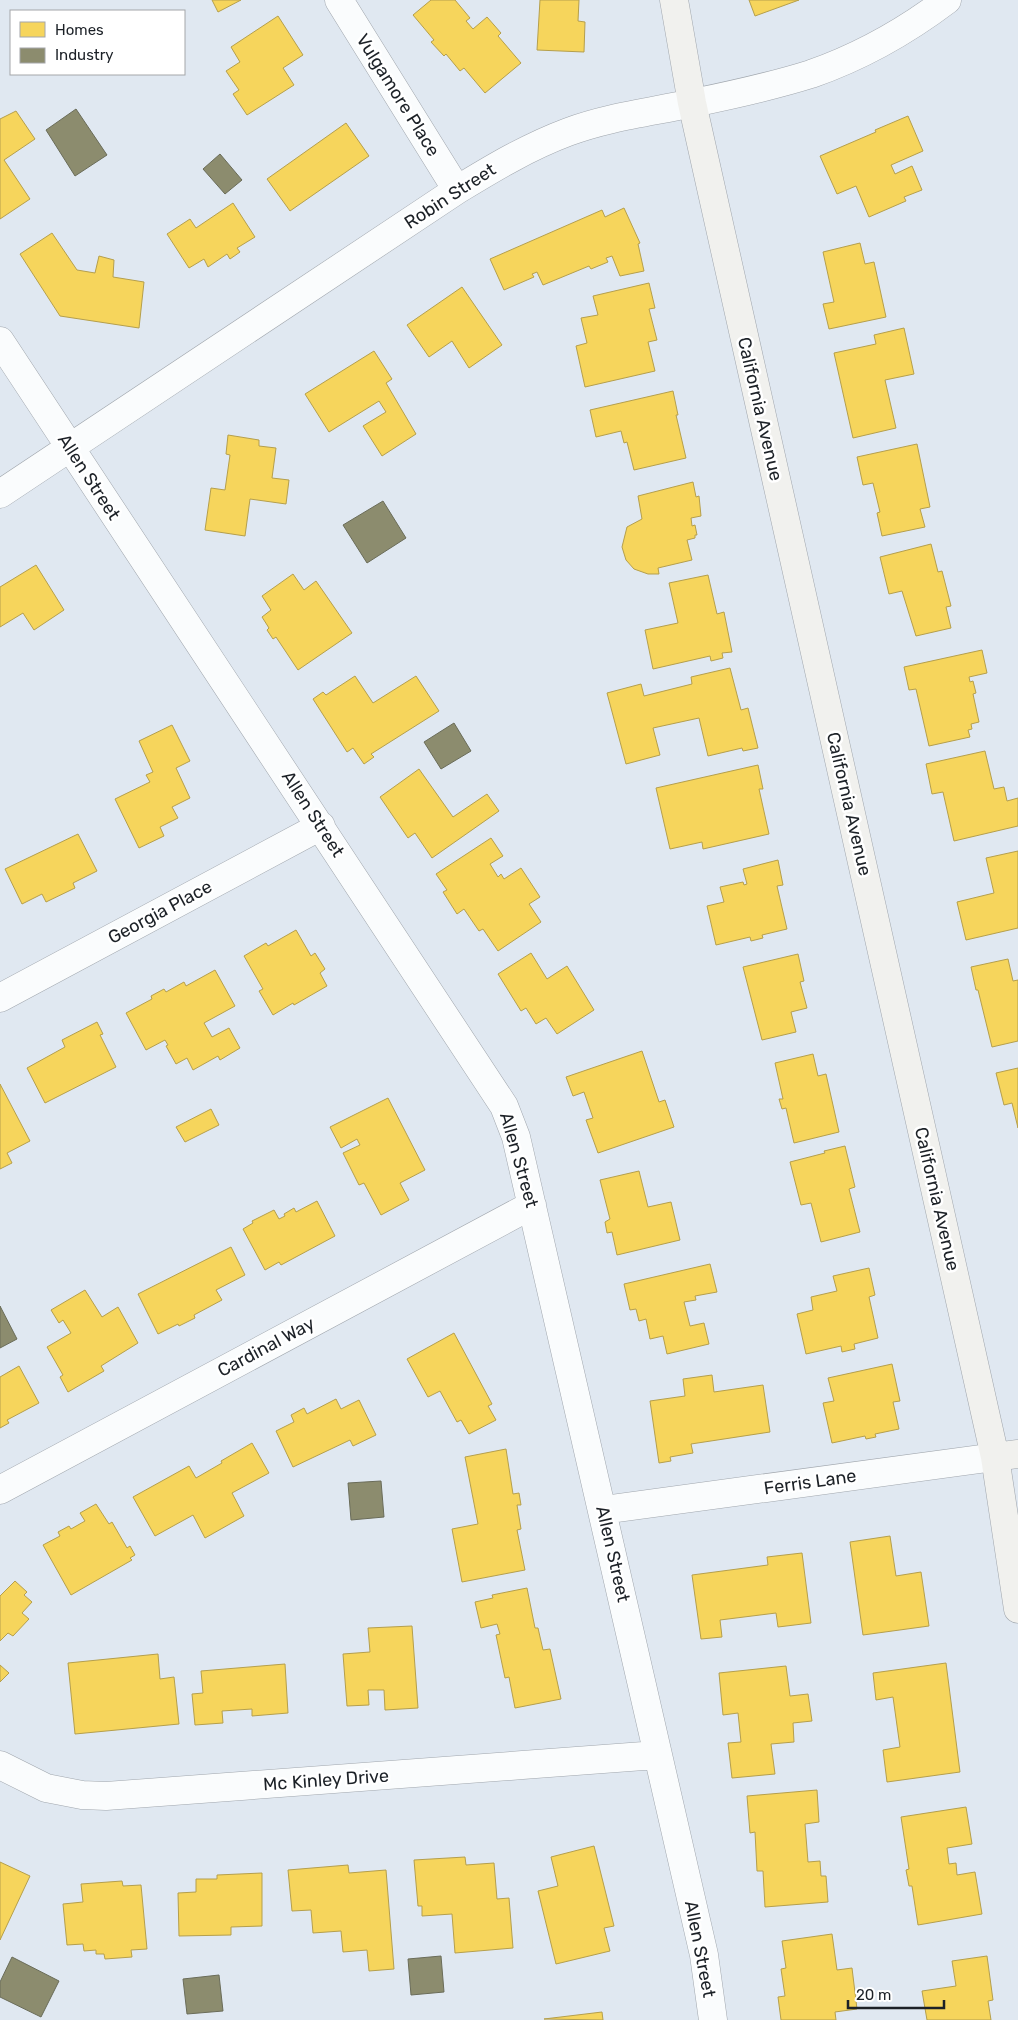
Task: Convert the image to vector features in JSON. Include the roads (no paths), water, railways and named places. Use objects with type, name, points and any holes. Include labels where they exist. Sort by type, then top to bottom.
[{"type":"street","name":"Vulgamore Place","points":[[338,0],[457,190]]},
{"type":"street","name":"California Avenue","points":[[674,0],[692,103],[1007,1456],[1018,1609]]},
{"type":"street","name":"Robin Street","points":[[0,494],[457,190],[513,156],[569,132],[621,117],[692,103],[811,74],[866,50],[920,20],[947,0]]},
{"type":"street","name":"Allen Street","points":[[0,342],[504,1106],[516,1137],[603,1510],[657,1755],[704,1955],[713,2020]]},
{"type":"street","name":"Georgia Place","points":[[0,998],[321,826]]},
{"type":"street","name":"Cardinal Way","points":[[0,1490],[532,1204]]},
{"type":"street","name":"Ferris Lane","points":[[603,1510],[1007,1456]]},
{"type":"street","name":"Mc Kinley Drive","points":[[0,1765],[46,1788],[82,1796],[106,1796],[657,1755]]}]
